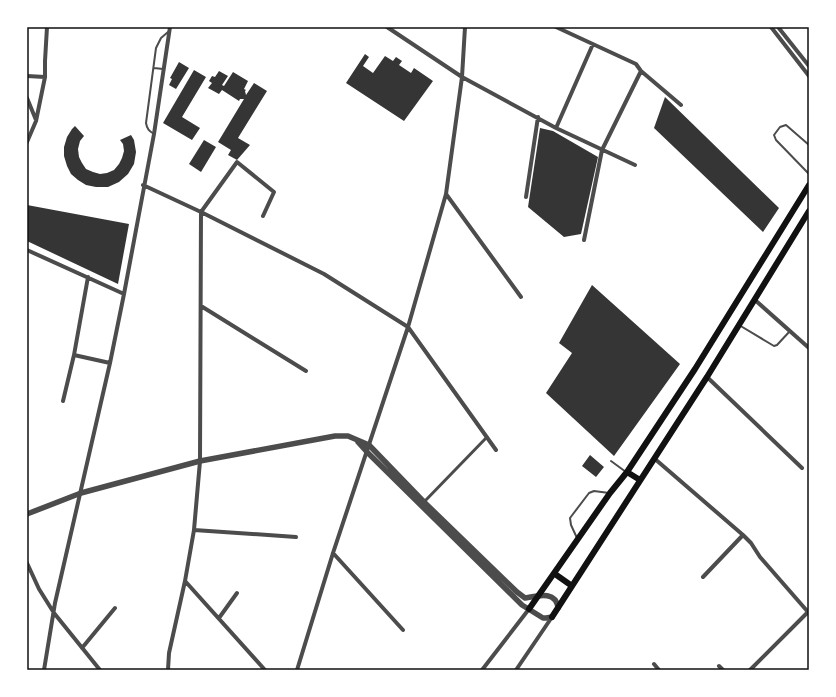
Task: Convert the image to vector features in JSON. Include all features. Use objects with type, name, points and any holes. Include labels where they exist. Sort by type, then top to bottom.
[{"type":"main road","points":[[529,609],[555,574],[610,493],[627,472],[695,369],[809,185]]},
{"type":"main road","points":[[552,617],[707,377],[809,211]]},
{"type":"main road","points":[[627,472],[640,480]]},
{"type":"main road","points":[[555,574],[572,586]]},
{"type":"street","points":[[27,142],[36,121],[45,77],[47,27]]},
{"type":"street","points":[[387,27],[462,77],[556,128],[635,165]]},
{"type":"street","points":[[297,670],[333,553],[408,327],[446,194],[462,77],[465,27]]},
{"type":"street","points":[[556,27],[636,64],[641,71],[681,105]]},
{"type":"street","points":[[771,27],[809,76]]},
{"type":"street","points":[[778,27],[809,66]]},
{"type":"street","points":[[44,670],[55,603],[81,493],[124,294],[143,186],[154,134],[170,29]]},
{"type":"street","points":[[556,128],[593,44]]},
{"type":"street","points":[[584,240],[602,150],[641,71]]},
{"type":"street","points":[[27,76],[45,77]]},
{"type":"street","points":[[27,98],[36,121]]},
{"type":"street","points":[[526,197],[538,117]]},
{"type":"street","points":[[168,670],[169,653],[185,581],[194,530],[200,461],[201,212],[237,162],[274,192],[263,216]]},
{"type":"street","points":[[143,186],[201,212],[324,274],[408,327],[496,450]]},
{"type":"street","points":[[446,194],[521,297]]},
{"type":"street","points":[[27,250],[124,294]]},
{"type":"street","points":[[63,401],[74,355],[88,277]]},
{"type":"street","points":[[755,300],[809,348]]},
{"type":"street","points":[[201,306],[306,372]]},
{"type":"street","points":[[74,355],[110,363]]},
{"type":"street","points":[[707,377],[802,468]]},
{"type":"street","points":[[27,514],[81,493],[200,461],[335,436],[348,436],[369,445],[424,502],[517,592],[525,598],[540,595],[552,597],[557,603],[558,608]]},
{"type":"street","points":[[424,502],[487,437]]},
{"type":"street","points":[[358,441],[367,452],[522,605],[543,618],[552,617]]},
{"type":"street","points":[[655,459],[743,535],[751,543],[760,557],[809,612],[750,670]]},
{"type":"street","points":[[194,530],[296,537]]},
{"type":"street","points":[[702,577],[743,535]]},
{"type":"street","points":[[333,553],[403,630]]},
{"type":"street","points":[[27,564],[39,589],[54,613],[100,670]]},
{"type":"street","points":[[185,581],[265,670]]},
{"type":"street","points":[[219,618],[237,593]]},
{"type":"street","points":[[82,648],[115,608]]},
{"type":"street","points":[[482,670],[529,609]]},
{"type":"street","points":[[516,670],[552,617]]},
{"type":"street","points":[[654,664],[659,670]]},
{"type":"street","points":[[719,666],[723,670]]},
{"type":"lane","points":[[154,134],[149,132],[146,123],[156,48],[161,38],[170,29]]},
{"type":"lane","points":[[154,68],[163,69]]},
{"type":"lane","points":[[809,145],[786,125],[780,127],[774,135],[776,140],[809,174]]},
{"type":"lane","points":[[739,325],[774,346],[777,345],[790,331]]},
{"type":"lane","points":[[611,460],[627,472]]},
{"type":"lane","points":[[578,540],[571,525],[570,518],[589,493],[594,491],[610,493]]},
{"type":"building","points":[[365,54],[369,57],[363,66],[373,73],[385,56],[393,61],[396,57],[402,61],[399,65],[411,73],[414,68],[433,81],[404,121],[346,83]]},
{"type":"building","points":[[179,62],[189,68],[176,89],[169,85],[172,79],[170,78]]},
{"type":"building","points":[[194,70],[206,77],[182,117],[200,128],[192,140],[163,123]]},
{"type":"building","points":[[219,71],[228,76],[222,85],[224,86],[233,72],[248,81],[244,89],[246,90],[246,95],[254,83],[267,91],[238,138],[250,145],[237,160],[228,155],[231,150],[218,142],[244,99],[240,99],[239,101],[222,90],[219,94],[208,88],[212,83],[209,81],[212,76],[215,77]]},
{"type":"building","points":[[665,97],[779,208],[763,232],[654,128]]},
{"type":"building","points":[[75,126],[84,136],[80,141],[78,149],[79,157],[82,163],[86,169],[100,174],[114,170],[119,164],[124,151],[123,144],[120,140],[131,135],[134,140],[136,152],[134,164],[128,174],[119,182],[108,187],[96,187],[86,185],[71,174],[64,156],[64,147],[67,137]]},
{"type":"building","points":[[540,128],[553,131],[598,157],[581,234],[564,237],[528,207]]},
{"type":"building","points":[[204,140],[216,147],[201,172],[189,164]]},
{"type":"building","points":[[27,205],[129,224],[118,284],[27,241]]},
{"type":"building","points":[[592,285],[680,364],[614,456],[546,393],[572,353],[559,343]]},
{"type":"building","points":[[590,455],[604,467],[596,477],[582,466]]}]
